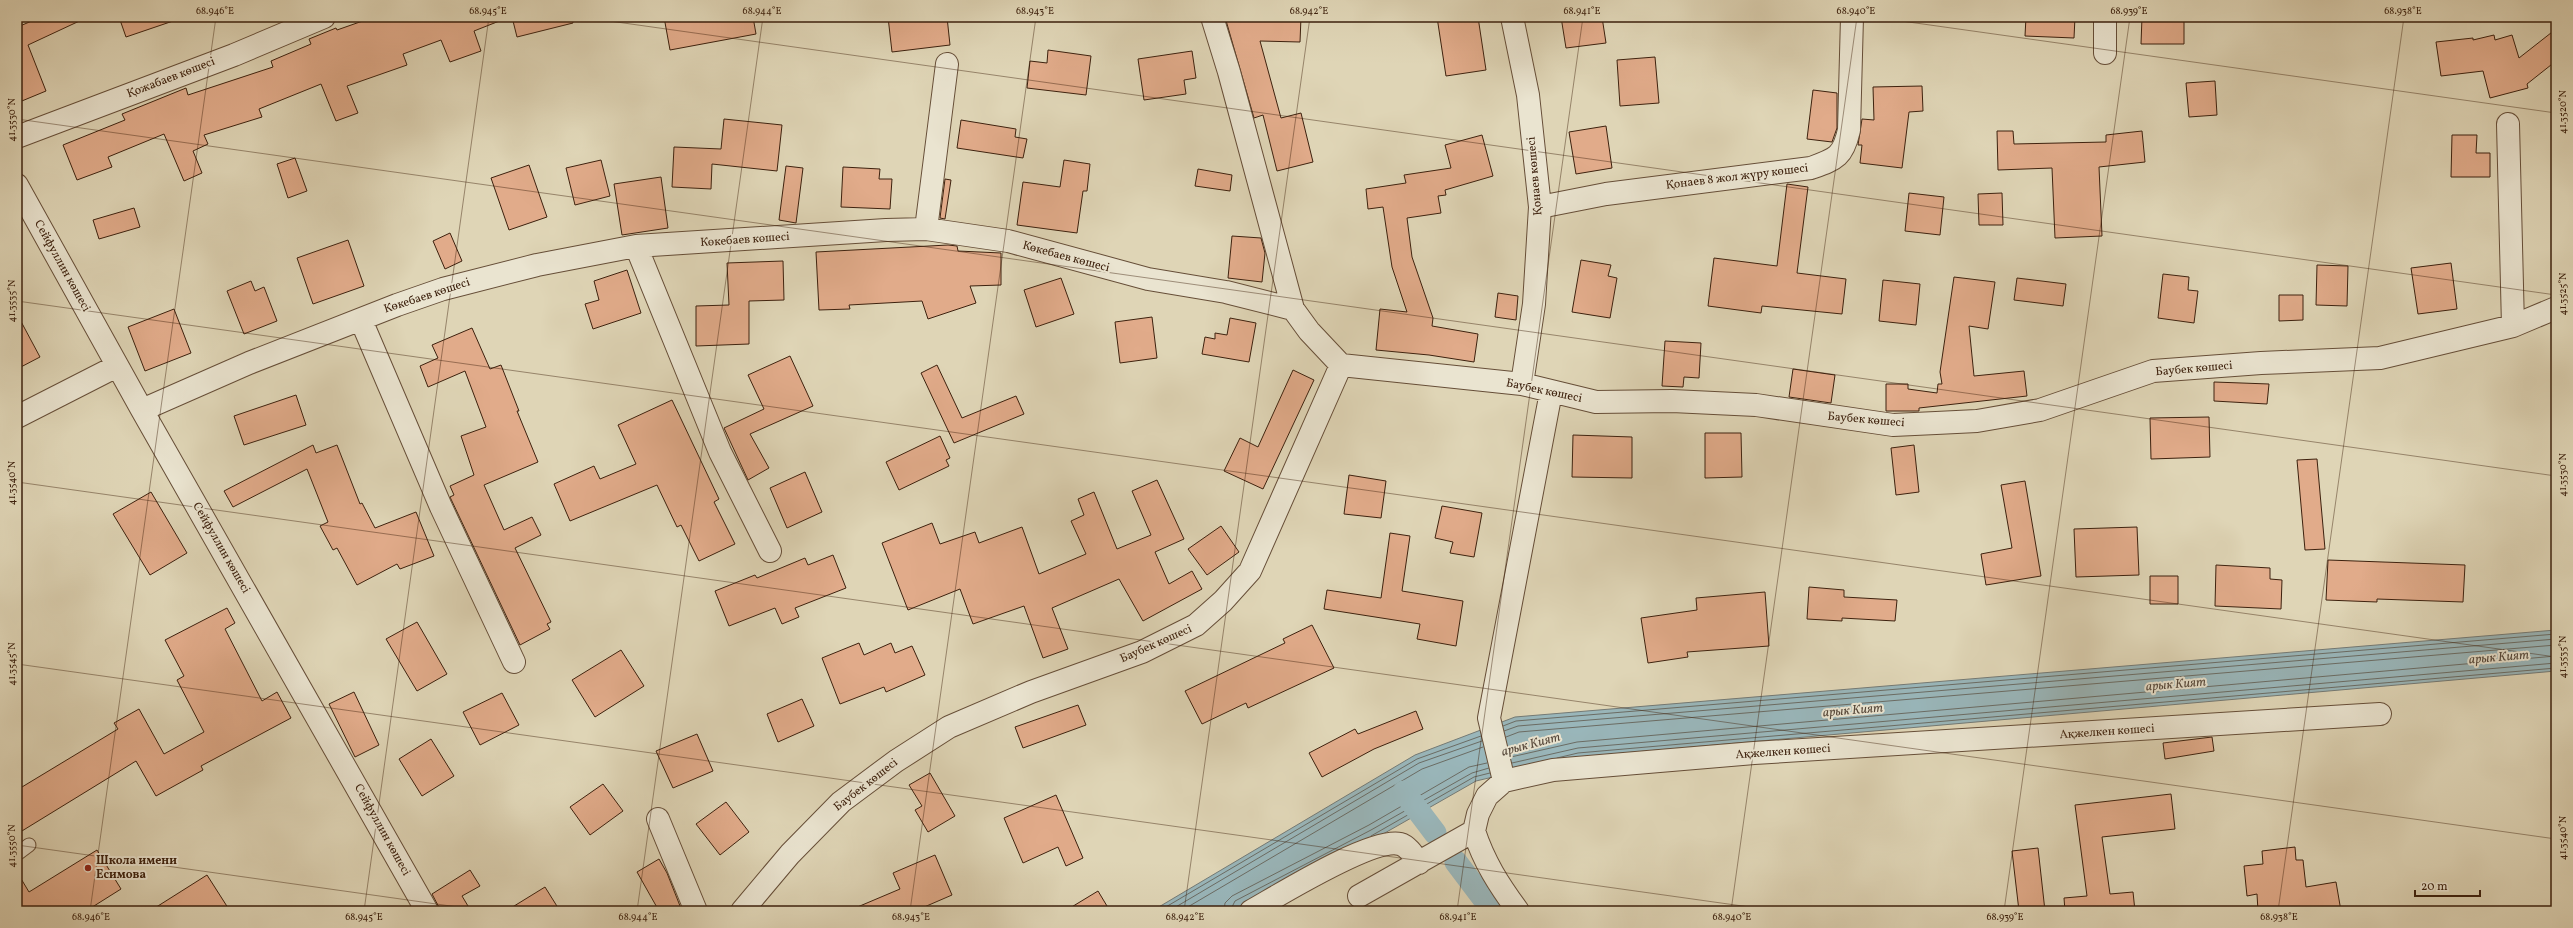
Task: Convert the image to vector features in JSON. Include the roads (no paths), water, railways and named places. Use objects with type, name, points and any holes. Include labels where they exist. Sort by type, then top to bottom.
[{"type":"street","name":"Қожабаев көшесі","points":[[17,137],[234,55],[324,17]]},
{"type":"street","points":[[1212,17],[1231,80],[1293,309],[1309,331],[1341,365]]},
{"type":"street","name":"Қонаев көшесі","points":[[1512,17],[1528,95],[1540,207],[1534,304],[1522,384]]},
{"type":"street","name":"Қонаев 8 жол жүру көшесі","points":[[1540,207],[1606,194],[1811,168],[1841,155],[1849,130],[1852,17]]},
{"type":"street","points":[[2105,17],[2105,53]]},
{"type":"street","points":[[926,229],[947,64]]},
{"type":"street","points":[[2508,124],[2513,326]]},
{"type":"street","name":"Сейфуллин көшесі","points":[[17,185],[117,366],[427,911]]},
{"type":"street","name":"Көкебаев көшесі","points":[[142,410],[249,363],[442,289],[537,265],[636,246],[926,229],[1008,241],[1148,279],[1226,292],[1293,309]]},
{"type":"street","points":[[636,246],[720,452],[770,551]]},
{"type":"street","name":"Баубек көшесі","points":[[742,911],[790,854],[841,802],[896,761],[949,728],[1031,692],[1142,652],[1196,625],[1223,601],[1250,571],[1341,365],[1522,384],[1596,402],[1672,401],[1756,405],[1893,425],[1970,421],[2040,410],[2153,371],[2261,363],[2380,358],[2513,326],[2556,308]]},
{"type":"street","points":[[361,320],[441,507],[514,662]]},
{"type":"street","points":[[17,417],[117,366]]},
{"type":"street","points":[[1504,779],[1489,718],[1551,392]]},
{"type":"street","name":"Ақжелкен көшесі","points":[[1474,831],[1478,814],[1486,796],[1504,779],[1553,770],[1754,753],[2380,714]]},
{"type":"street","points":[[658,819],[696,911]]},
{"type":"street","points":[[1359,896],[1474,831],[1482,856],[1493,876],[1518,911]]},
{"type":"street","points":[[1251,911],[1333,864],[1391,843],[1401,844],[1409,850],[1418,863]]},
{"type":"lane","points":[[17,854],[29,845]]},
{"type":"water","name":"арык Кият","points":[[2556,630],[2556,671],[1578,757],[1476,781],[1376,838],[1236,911],[1152,911],[1415,755],[1515,717]]},
{"type":"waterway","points":[[1404,792],[1435,833]]},
{"type":"waterway","points":[[1456,862],[1493,911]]},
{"type":"place","name":"Школа имени Есимова","points":[[88,868]]}]
